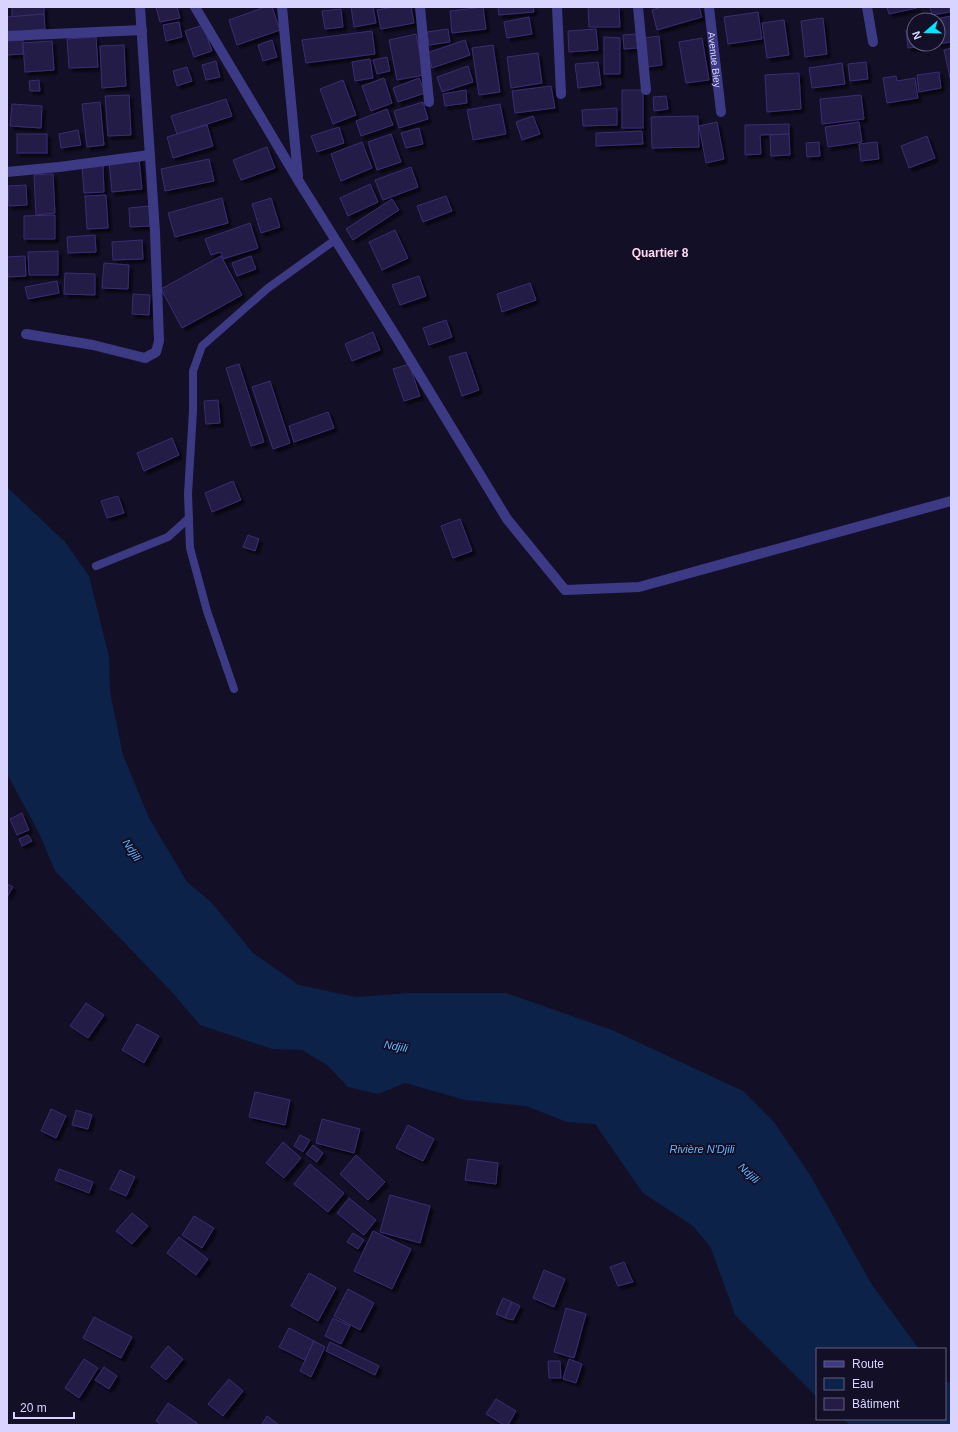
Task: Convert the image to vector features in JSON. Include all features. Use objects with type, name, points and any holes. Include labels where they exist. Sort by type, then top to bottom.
[{"type":"street","points":[[26,334],[93,345],[145,358],[156,352],[159,341],[156,232],[140,7]]},
{"type":"street","points":[[195,7],[298,180],[400,343],[507,519],[565,590],[639,587],[951,501]]},
{"type":"street","points":[[282,7],[298,180]]},
{"type":"street","points":[[420,7],[429,102]]},
{"type":"street","points":[[557,7],[561,94]]},
{"type":"street","points":[[638,7],[646,90]]},
{"type":"street","name":"Avenue Biey","points":[[709,7],[721,112]]},
{"type":"street","points":[[867,7],[873,42]]},
{"type":"street","points":[[7,36],[142,30]]},
{"type":"street","points":[[7,172],[150,155]]},
{"type":"lane","points":[[234,689],[207,611],[190,548],[188,494],[193,411],[193,370],[202,346],[268,288],[335,240]]},
{"type":"lane","points":[[96,566],[168,538],[189,518]]},
{"type":"water","name":"Rivière N'Djili","points":[[7,487],[65,542],[89,576],[109,657],[110,692],[123,755],[149,818],[187,882],[211,902],[253,953],[299,985],[356,997],[409,993],[506,993],[612,1030],[743,1091],[774,1122],[810,1175],[872,1285],[918,1348],[816,1348],[816,1396],[735,1315],[711,1248],[693,1226],[643,1193],[595,1124],[567,1122],[526,1106],[465,1100],[405,1083],[378,1094],[348,1087],[327,1065],[302,1050],[272,1049],[200,1025],[171,991],[55,871],[39,833],[7,774]]},
{"type":"water","points":[[946,1381],[951,1384],[951,1425],[850,1425],[844,1420],[946,1420]]},
{"type":"building","points":[[12,7],[44,7],[44,14],[12,17]]},
{"type":"building","points":[[156,7],[177,7],[180,18],[160,22]]},
{"type":"building","points":[[265,7],[272,7],[280,30],[237,45],[229,20]]},
{"type":"building","points":[[351,7],[373,7],[376,23],[354,27]]},
{"type":"building","points":[[394,7],[411,7],[414,23],[381,29],[377,10]]},
{"type":"building","points":[[483,7],[486,29],[452,33],[450,11]]},
{"type":"building","points":[[498,7],[533,7],[534,12],[499,15]]},
{"type":"building","points":[[588,7],[619,7],[620,27],[589,27]]},
{"type":"building","points":[[661,7],[699,7],[702,17],[657,30],[652,10]]},
{"type":"building","points":[[887,7],[917,7],[917,8],[889,14]]},
{"type":"building","points":[[930,7],[949,7],[950,12],[946,13],[931,12]]},
{"type":"building","points":[[341,9],[343,27],[325,29],[322,11]]},
{"type":"building","points":[[758,12],[762,39],[728,44],[724,17]]},
{"type":"building","points":[[44,14],[45,29],[7,33],[7,17]]},
{"type":"building","points":[[951,16],[951,42],[946,43],[946,17]]},
{"type":"building","points":[[529,17],[532,34],[507,38],[504,22]]},
{"type":"building","points":[[823,18],[827,54],[805,57],[801,21]]},
{"type":"building","points":[[784,20],[789,55],[767,58],[762,23]]},
{"type":"building","points":[[179,22],[182,37],[166,41],[163,25]]},
{"type":"building","points":[[203,25],[212,51],[194,57],[185,31]]},
{"type":"building","points":[[448,29],[450,42],[429,45],[427,32]]},
{"type":"building","points":[[596,29],[598,50],[569,52],[568,31]]},
{"type":"building","points":[[372,31],[375,54],[306,63],[302,40]]},
{"type":"building","points":[[416,34],[424,75],[397,80],[389,40]]},
{"type":"building","points":[[636,34],[638,48],[624,49],[623,35]]},
{"type":"building","points":[[659,36],[662,65],[647,67],[644,38]]},
{"type":"building","points":[[96,37],[98,67],[69,68],[67,39]]},
{"type":"building","points":[[604,37],[620,38],[620,74],[604,74]]},
{"type":"building","points":[[702,38],[709,80],[686,83],[679,42]]},
{"type":"building","points":[[23,40],[23,54],[7,55],[7,41]]},
{"type":"building","points":[[272,40],[277,57],[263,61],[258,45]]},
{"type":"building","points":[[465,40],[470,55],[432,68],[427,53]]},
{"type":"building","points":[[52,41],[54,70],[25,72],[23,43]]},
{"type":"building","points":[[124,45],[126,86],[102,88],[100,46]]},
{"type":"building","points":[[493,45],[500,92],[479,95],[472,48]]},
{"type":"building","points":[[951,48],[951,82],[944,52],[946,52],[946,49]]},
{"type":"building","points":[[538,53],[542,83],[511,88],[507,57]]},
{"type":"building","points":[[387,57],[390,71],[377,74],[373,60]]},
{"type":"building","points":[[370,59],[373,78],[355,81],[352,62]]},
{"type":"building","points":[[216,61],[220,77],[206,80],[202,65]]},
{"type":"building","points":[[598,62],[601,85],[578,88],[575,64]]},
{"type":"building","points":[[866,62],[868,79],[850,81],[848,64]]},
{"type":"building","points":[[842,63],[845,84],[812,88],[809,68]]},
{"type":"building","points":[[468,66],[473,82],[442,92],[437,77]]},
{"type":"building","points":[[187,67],[192,81],[177,86],[173,71]]},
{"type":"building","points":[[939,72],[941,88],[919,92],[917,75]]},
{"type":"building","points":[[799,73],[801,109],[767,112],[765,75]]},
{"type":"building","points":[[896,76],[897,81],[915,78],[918,98],[887,103],[883,78]]},
{"type":"building","points":[[384,78],[392,103],[371,111],[362,86]]},
{"type":"building","points":[[419,78],[425,93],[398,102],[393,88]]},
{"type":"building","points":[[39,80],[40,91],[30,91],[29,81]]},
{"type":"building","points":[[343,80],[356,115],[333,124],[320,89]]},
{"type":"building","points":[[551,86],[555,108],[515,113],[512,91]]},
{"type":"building","points":[[466,90],[467,103],[445,106],[443,94]]},
{"type":"building","points":[[622,90],[643,90],[643,128],[622,128]]},
{"type":"building","points":[[129,95],[131,135],[108,136],[105,96]]},
{"type":"building","points":[[861,95],[864,119],[822,124],[820,99]]},
{"type":"building","points":[[666,96],[668,109],[654,111],[653,97]]},
{"type":"building","points":[[226,99],[232,116],[177,134],[171,116]]},
{"type":"building","points":[[100,102],[104,145],[87,147],[82,104]]},
{"type":"building","points":[[423,102],[428,119],[399,128],[394,111]]},
{"type":"building","points":[[12,104],[42,106],[41,128],[10,126]]},
{"type":"building","points":[[500,104],[506,134],[473,140],[467,110]]},
{"type":"building","points":[[617,108],[617,125],[583,126],[582,110]]},
{"type":"building","points":[[387,109],[393,125],[361,136],[356,121]]},
{"type":"building","points":[[533,116],[540,134],[522,140],[516,122]]},
{"type":"building","points":[[698,116],[699,147],[652,148],[651,117]]},
{"type":"building","points":[[717,122],[724,159],[706,163],[699,126]]},
{"type":"building","points":[[859,122],[862,142],[828,147],[825,127]]},
{"type":"building","points":[[789,124],[789,134],[760,135],[761,154],[745,155],[745,125]]},
{"type":"building","points":[[207,125],[213,146],[173,158],[167,137]]},
{"type":"building","points":[[339,127],[344,143],[317,152],[311,136]]},
{"type":"building","points":[[419,128],[423,144],[406,148],[401,133]]},
{"type":"building","points":[[78,130],[81,145],[61,148],[59,134]]},
{"type":"building","points":[[642,131],[643,144],[596,146],[596,133]]},
{"type":"building","points":[[17,134],[47,134],[47,153],[17,153]]},
{"type":"building","points":[[391,134],[401,162],[377,170],[368,142]]},
{"type":"building","points":[[789,134],[790,155],[771,156],[770,135]]},
{"type":"building","points":[[927,136],[935,158],[909,168],[901,146]]},
{"type":"building","points":[[362,142],[372,168],[341,181],[331,154]]},
{"type":"building","points":[[819,142],[820,156],[807,157],[806,143]]},
{"type":"building","points":[[877,142],[879,159],[861,161],[859,144]]},
{"type":"building","points":[[267,147],[275,168],[241,180],[233,160]]},
{"type":"building","points":[[139,158],[142,189],[112,192],[109,161]]},
{"type":"building","points":[[209,159],[214,181],[165,191],[161,169]]},
{"type":"building","points":[[103,164],[104,192],[84,193],[82,166]]},
{"type":"building","points":[[411,167],[418,187],[383,200],[375,180]]},
{"type":"building","points":[[53,174],[55,213],[36,215],[34,175]]},
{"type":"building","points":[[370,184],[378,202],[348,216],[340,198]]},
{"type":"building","points":[[26,185],[27,205],[9,206],[8,186]]},
{"type":"building","points":[[106,195],[108,228],[87,229],[85,196]]},
{"type":"building","points":[[446,196],[452,211],[423,222],[417,206]]},
{"type":"building","points":[[222,198],[228,223],[175,237],[168,213]]},
{"type":"building","points":[[271,198],[280,227],[261,233],[252,204]]},
{"type":"building","points":[[392,199],[399,210],[353,240],[346,229]]},
{"type":"building","points":[[149,206],[150,226],[130,227],[129,208]]},
{"type":"building","points":[[55,215],[55,239],[24,239],[24,216]]},
{"type":"building","points":[[250,223],[258,248],[223,259],[221,252],[211,255],[205,239]]},
{"type":"building","points":[[395,230],[408,258],[382,270],[369,242]]},
{"type":"building","points":[[95,235],[96,252],[68,253],[67,237]]},
{"type":"building","points":[[142,240],[143,259],[113,260],[112,242]]},
{"type":"building","points":[[58,251],[58,275],[29,275],[28,252]]},
{"type":"building","points":[[25,256],[26,276],[8,277],[7,257]]},
{"type":"building","points":[[221,256],[242,295],[182,328],[161,289]]},
{"type":"building","points":[[251,256],[256,269],[237,276],[232,263]]},
{"type":"building","points":[[104,263],[129,265],[128,289],[102,288]]},
{"type":"building","points":[[65,273],[95,274],[95,295],[64,294]]},
{"type":"building","points":[[419,276],[426,296],[400,305],[392,285]]},
{"type":"building","points":[[57,281],[59,293],[28,299],[25,287]]},
{"type":"building","points":[[530,283],[536,300],[502,312],[497,294]]},
{"type":"building","points":[[133,294],[150,295],[149,315],[132,314]]},
{"type":"building","points":[[446,320],[452,337],[429,345],[423,328]]},
{"type":"building","points":[[373,332],[380,350],[352,361],[345,344]]},
{"type":"building","points":[[466,352],[479,390],[462,396],[449,357]]},
{"type":"building","points":[[239,364],[264,442],[251,446],[226,368]]},
{"type":"building","points":[[409,364],[420,396],[404,401],[393,369]]},
{"type":"building","points":[[270,381],[290,443],[273,449],[252,387]]},
{"type":"building","points":[[218,400],[220,423],[206,424],[204,401]]},
{"type":"building","points":[[328,412],[334,428],[294,442],[289,426]]},
{"type":"building","points":[[172,438],[179,455],[144,471],[137,453]]},
{"type":"building","points":[[233,481],[241,500],[212,512],[205,493]]},
{"type":"building","points":[[118,496],[124,513],[107,518],[101,501]]},
{"type":"building","points":[[460,519],[472,551],[453,558],[441,526]]},
{"type":"building","points":[[248,535],[259,539],[255,551],[243,547]]},
{"type":"building","points":[[22,813],[29,830],[17,835],[10,819]]},
{"type":"building","points":[[28,835],[32,841],[22,846],[19,839]]},
{"type":"building","points":[[7,884],[13,887],[7,897]]},
{"type":"building","points":[[86,1003],[104,1015],[88,1038],[70,1026]]},
{"type":"building","points":[[137,1024],[159,1036],[144,1063],[122,1050]]},
{"type":"building","points":[[255,1092],[290,1100],[285,1125],[249,1117]]},
{"type":"building","points":[[51,1109],[66,1116],[56,1138],[41,1131]]},
{"type":"building","points":[[76,1110],[92,1115],[88,1129],[72,1125]]},
{"type":"building","points":[[322,1119],[360,1129],[354,1153],[316,1143]]},
{"type":"building","points":[[408,1125],[434,1139],[423,1161],[396,1148]]},
{"type":"building","points":[[300,1135],[310,1140],[303,1152],[294,1146]]},
{"type":"building","points":[[283,1142],[301,1158],[284,1178],[266,1163]]},
{"type":"building","points":[[313,1145],[323,1153],[317,1162],[306,1154]]},
{"type":"building","points":[[356,1155],[385,1182],[368,1200],[340,1174]]},
{"type":"building","points":[[468,1159],[498,1163],[496,1184],[465,1180]]},
{"type":"building","points":[[310,1164],[344,1193],[328,1212],[294,1184]]},
{"type":"building","points":[[59,1169],[93,1182],[89,1193],[55,1180]]},
{"type":"building","points":[[120,1170],[135,1177],[126,1196],[110,1189]]},
{"type":"building","points":[[390,1195],[430,1206],[420,1243],[380,1232]]},
{"type":"building","points":[[349,1198],[376,1220],[364,1235],[337,1213]]},
{"type":"building","points":[[132,1213],[148,1226],[132,1244],[116,1231]]},
{"type":"building","points":[[194,1216],[214,1228],[202,1248],[182,1235]]},
{"type":"building","points":[[373,1231],[411,1249],[392,1289],[354,1271]]},
{"type":"building","points":[[353,1233],[364,1240],[358,1249],[347,1242]]},
{"type":"building","points":[[179,1237],[208,1259],[196,1275],[167,1253]]},
{"type":"building","points":[[624,1262],[633,1282],[618,1286],[610,1267]]},
{"type":"building","points":[[544,1270],[565,1279],[554,1307],[533,1298]]},
{"type":"building","points":[[309,1273],[336,1288],[318,1321],[291,1306]]},
{"type":"building","points":[[348,1289],[374,1303],[360,1330],[334,1316]]},
{"type":"building","points":[[503,1298],[512,1302],[505,1318],[496,1314]]},
{"type":"building","points":[[512,1302],[520,1306],[513,1320],[505,1318]]},
{"type":"building","points":[[566,1308],[586,1314],[574,1358],[554,1352]]},
{"type":"building","points":[[94,1317],[132,1337],[121,1358],[83,1338]]},
{"type":"building","points":[[333,1318],[350,1326],[341,1344],[325,1336]]},
{"type":"building","points":[[289,1328],[314,1341],[305,1360],[279,1347]]},
{"type":"building","points":[[314,1341],[325,1347],[311,1377],[300,1371]]},
{"type":"building","points":[[330,1342],[379,1366],[375,1375],[326,1351]]},
{"type":"building","points":[[168,1346],[183,1359],[166,1380],[151,1367]]},
{"type":"building","points":[[84,1359],[98,1368],[79,1398],[65,1388]]},
{"type":"building","points":[[569,1359],[582,1364],[576,1383],[563,1379]]},
{"type":"building","points":[[548,1361],[560,1361],[561,1378],[549,1378]]},
{"type":"building","points":[[104,1367],[117,1376],[109,1389],[95,1380]]},
{"type":"building","points":[[229,1379],[243,1391],[223,1416],[208,1404]]},
{"type":"building","points":[[496,1399],[516,1411],[508,1425],[504,1425],[486,1414]]},
{"type":"building","points":[[168,1403],[197,1423],[196,1425],[162,1425],[156,1421]]},
{"type":"building","points":[[267,1416],[279,1425],[263,1425],[262,1424]]},
{"type":"district","name":"Quartier 8","points":[[660,253]]},
{"type":"water label","name":"Ndjili","points":[[132,850]]},
{"type":"water label","name":"Ndjili","points":[[396,1046]]},
{"type":"water label","name":"Ndjili","points":[[749,1173]]}]
